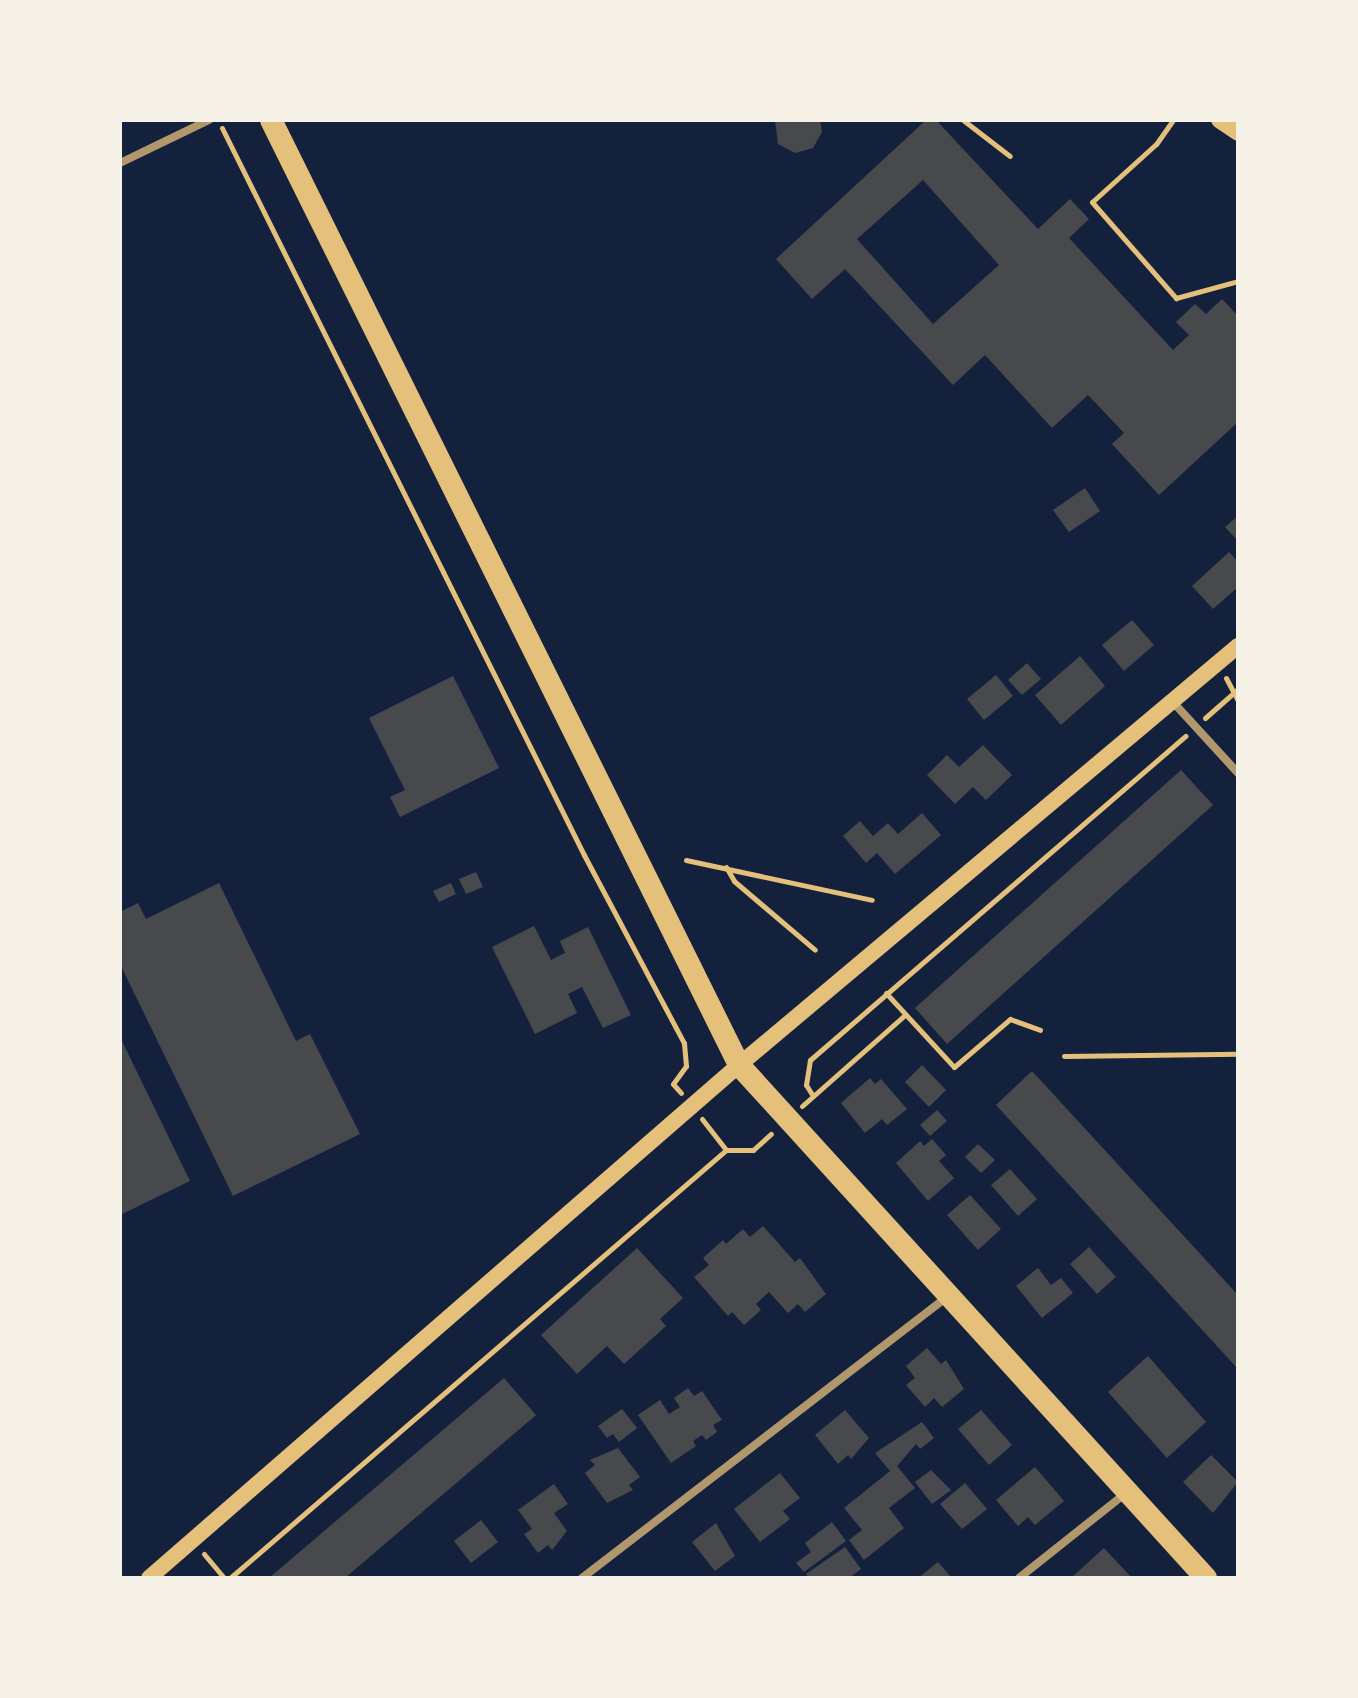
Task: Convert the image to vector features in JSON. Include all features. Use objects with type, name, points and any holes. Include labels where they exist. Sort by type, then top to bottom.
[{"type":"highway","points":[[271,120],[739,1065],[1206,1578]]},
{"type":"main road","points":[[1219,120],[1238,133]]},
{"type":"main road","points":[[149,1578],[739,1065],[1238,646]]},
{"type":"street","points":[[120,163],[209,120]]},
{"type":"street","points":[[1172,701],[1238,773]]},
{"type":"street","points":[[582,1578],[949,1295]]},
{"type":"street","points":[[1019,1578],[1127,1491]]},
{"type":"path","points":[[218,120],[584,855],[684,1043],[686,1066],[673,1084]]},
{"type":"path","points":[[963,120],[1010,156]]},
{"type":"path","points":[[1173,120],[1156,144],[1092,202],[1176,298],[1238,281]]},
{"type":"path","points":[[905,1015],[813,1096],[806,1085],[810,1060],[1238,689]]},
{"type":"path","points":[[686,860],[726,866],[872,900]]},
{"type":"path","points":[[726,866],[734,881],[815,950]]},
{"type":"path","points":[[886,993],[954,1067],[1010,1019],[1040,1030]]},
{"type":"path","points":[[1064,1056],[1238,1054]]},
{"type":"path","points":[[713,1133],[726,1150]]},
{"type":"path","points":[[230,1578],[726,1150],[753,1150]]},
{"type":"path","points":[[193,1540],[224,1578]]},
{"type":"building","points":[[775,120],[820,120],[822,132],[813,148],[795,153],[778,144]]},
{"type":"building","points":[[926,120],[936,120],[1038,229],[1070,199],[1089,219],[1069,238],[1173,350],[1189,335],[1176,322],[1195,304],[1206,314],[1222,299],[1238,316],[1238,422],[1159,495],[1112,444],[1124,433],[1088,395],[1052,428],[985,355],[953,385],[845,269],[812,299],[776,259]],"holes":[[[923,180],[999,265],[933,324],[857,239]]]},
{"type":"building","points":[[1085,488],[1100,511],[1069,532],[1053,510]]},
{"type":"building","points":[[1238,516],[1238,541],[1225,527]]},
{"type":"building","points":[[1229,552],[1238,562],[1238,587],[1213,609],[1192,586]]},
{"type":"building","points":[[1132,620],[1154,645],[1124,671],[1102,645]]},
{"type":"building","points":[[1080,656],[1105,686],[1061,725],[1035,695]]},
{"type":"building","points":[[1027,663],[1041,679],[1022,695],[1008,680]]},
{"type":"building","points":[[996,675],[1013,696],[984,720],[967,699]]},
{"type":"building","points":[[453,676],[499,768],[400,817],[390,797],[405,790],[369,718]]},
{"type":"building","points":[[983,745],[1012,775],[986,800],[973,787],[955,804],[927,775],[947,755],[959,767]]},
{"type":"building","points":[[1181,770],[1213,805],[947,1044],[915,1008]]},
{"type":"building","points":[[922,813],[941,835],[895,874],[877,853],[866,863],[843,836],[860,821],[873,836],[888,823],[898,834]]},
{"type":"building","points":[[476,872],[483,887],[466,894],[459,879]]},
{"type":"building","points":[[219,883],[296,1041],[310,1034],[360,1134],[233,1196],[120,964],[120,912],[138,903],[146,919]]},
{"type":"building","points":[[451,883],[456,894],[439,902],[433,891]]},
{"type":"building","points":[[534,926],[551,960],[565,953],[560,941],[588,927],[631,1015],[603,1028],[582,987],[568,994],[577,1013],[535,1034],[492,947]]},
{"type":"building","points":[[120,1037],[190,1181],[120,1215]]},
{"type":"building","points":[[922,1065],[946,1090],[929,1107],[905,1082]]},
{"type":"building","points":[[1032,1071],[1238,1295],[1238,1369],[996,1105]]},
{"type":"building","points":[[870,1078],[875,1084],[881,1079],[907,1109],[887,1125],[882,1119],[865,1133],[841,1103]]},
{"type":"building","points":[[937,1110],[947,1121],[930,1136],[920,1125]]},
{"type":"building","points":[[932,1139],[946,1155],[939,1161],[954,1178],[928,1201],[896,1163],[920,1141],[924,1146]]},
{"type":"building","points":[[978,1144],[995,1160],[981,1173],[965,1157]]},
{"type":"building","points":[[1010,1169],[1037,1199],[1018,1216],[991,1185]]},
{"type":"building","points":[[970,1195],[1001,1229],[978,1250],[947,1215]]},
{"type":"building","points":[[763,1226],[795,1262],[800,1258],[826,1294],[805,1312],[798,1304],[788,1313],[769,1292],[756,1304],[761,1310],[744,1325],[732,1312],[728,1316],[694,1277],[709,1265],[703,1258],[723,1240],[726,1244],[743,1229],[750,1237]]},
{"type":"building","points":[[1089,1247],[1116,1277],[1097,1294],[1070,1264]]},
{"type":"building","points":[[637,1248],[683,1298],[660,1319],[666,1326],[624,1364],[607,1346],[577,1374],[541,1335]]},
{"type":"building","points":[[1038,1268],[1051,1285],[1061,1278],[1073,1293],[1042,1318],[1016,1286]]},
{"type":"building","points":[[927,1348],[941,1364],[946,1360],[964,1389],[942,1407],[934,1398],[925,1407],[906,1385],[915,1378],[906,1366]]},
{"type":"building","points":[[1148,1356],[1206,1422],[1167,1458],[1108,1392]]},
{"type":"building","points":[[504,1378],[536,1415],[345,1578],[269,1578]]},
{"type":"building","points":[[688,1388],[694,1396],[702,1391],[722,1420],[713,1425],[717,1432],[706,1440],[702,1435],[693,1441],[696,1446],[671,1463],[638,1415],[660,1400],[669,1414],[680,1407],[674,1398]]},
{"type":"building","points":[[622,1409],[637,1428],[619,1442],[613,1434],[607,1438],[598,1426]]},
{"type":"building","points":[[845,1410],[869,1438],[851,1459],[848,1455],[838,1464],[815,1435]]},
{"type":"building","points":[[981,1410],[1012,1445],[989,1465],[958,1429]]},
{"type":"building","points":[[922,1422],[934,1438],[920,1449],[916,1444],[897,1466],[915,1488],[889,1508],[904,1528],[864,1560],[849,1540],[862,1530],[844,1508],[890,1471],[875,1453]]},
{"type":"building","points":[[618,1448],[640,1477],[629,1485],[633,1490],[607,1503],[585,1473],[595,1465],[590,1460]]},
{"type":"building","points":[[1211,1455],[1238,1482],[1213,1513],[1183,1482]]},
{"type":"building","points":[[1035,1467],[1064,1501],[1035,1525],[1028,1517],[1018,1526],[996,1500]]},
{"type":"building","points":[[931,1470],[951,1490],[932,1504],[915,1482]]},
{"type":"building","points":[[780,1473],[800,1498],[783,1511],[790,1519],[760,1542],[734,1509]]},
{"type":"building","points":[[965,1483],[987,1509],[962,1529],[940,1504]]},
{"type":"building","points":[[554,1484],[568,1504],[554,1513],[567,1531],[552,1550],[548,1545],[538,1553],[524,1534],[532,1529],[518,1510]]},
{"type":"building","points":[[481,1520],[498,1542],[471,1563],[454,1541]]},
{"type":"building","points":[[832,1522],[846,1541],[804,1572],[796,1563],[811,1552],[805,1543]]},
{"type":"building","points":[[716,1523],[735,1556],[715,1571],[692,1542]]},
{"type":"building","points":[[845,1547],[861,1569],[849,1578],[809,1578],[806,1574]]},
{"type":"building","points":[[1104,1548],[1132,1578],[1071,1578]]},
{"type":"building","points":[[938,1562],[952,1578],[918,1578]]}]
